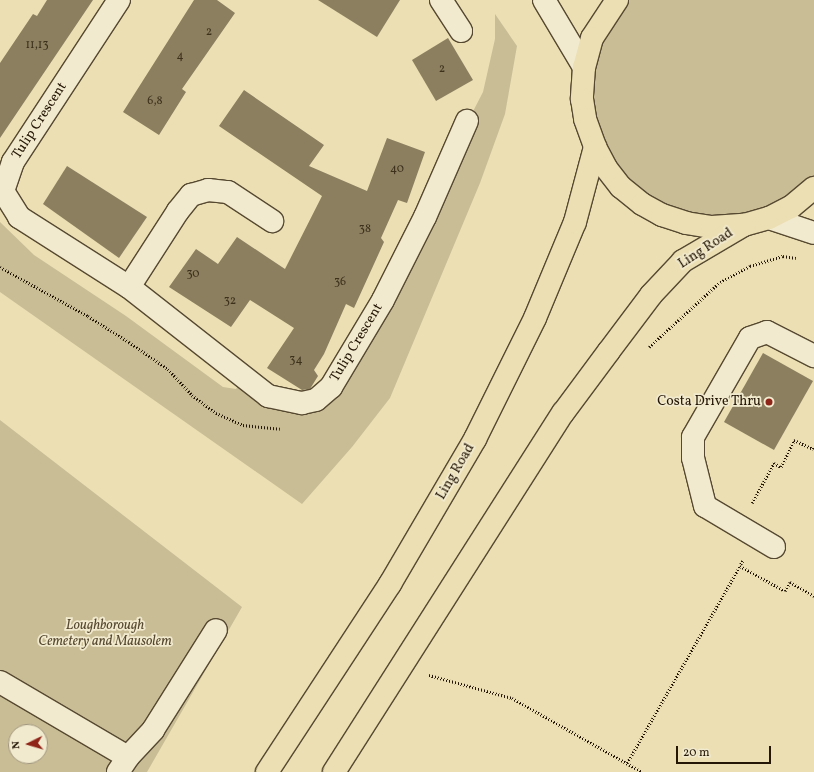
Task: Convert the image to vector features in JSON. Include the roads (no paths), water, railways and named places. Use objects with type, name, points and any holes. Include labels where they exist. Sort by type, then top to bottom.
[{"type":"main road","points":[[617,0],[592,38],[584,67],[582,99],[585,119],[595,147],[606,168],[621,186],[642,204],[662,215],[686,224],[712,227],[744,225],[769,218],[791,207],[814,188]]},
{"type":"main road","name":"Ling Road","points":[[267,772],[390,584],[475,439],[535,318],[575,222],[595,147]]},
{"type":"main road","name":"Ling Road","points":[[334,772],[563,414],[613,345],[651,295],[683,261],[744,225]]},
{"type":"street","name":"Tulip Crescent","points":[[119,0],[13,162],[2,190],[19,217],[129,287],[268,396],[286,402],[316,400],[331,387],[383,300],[425,218],[467,121]]},
{"type":"street","points":[[441,0],[461,31]]},
{"type":"street","points":[[544,0],[584,67]]},
{"type":"street","points":[[129,287],[178,211],[191,195],[208,190],[228,192],[272,221]]},
{"type":"street","points":[[769,218],[814,233]]},
{"type":"street","points":[[774,547],[705,506],[693,458],[694,437],[750,338],[767,332],[814,356]]},
{"type":"street","points":[[0,682],[123,764],[153,730],[216,630]]},
{"type":"place","name":"Costa Drive Thru","points":[[769,402]]},
{"type":"park label","name":"Loughborough Cemetery and Mausolem","points":[[105,634]]}]
